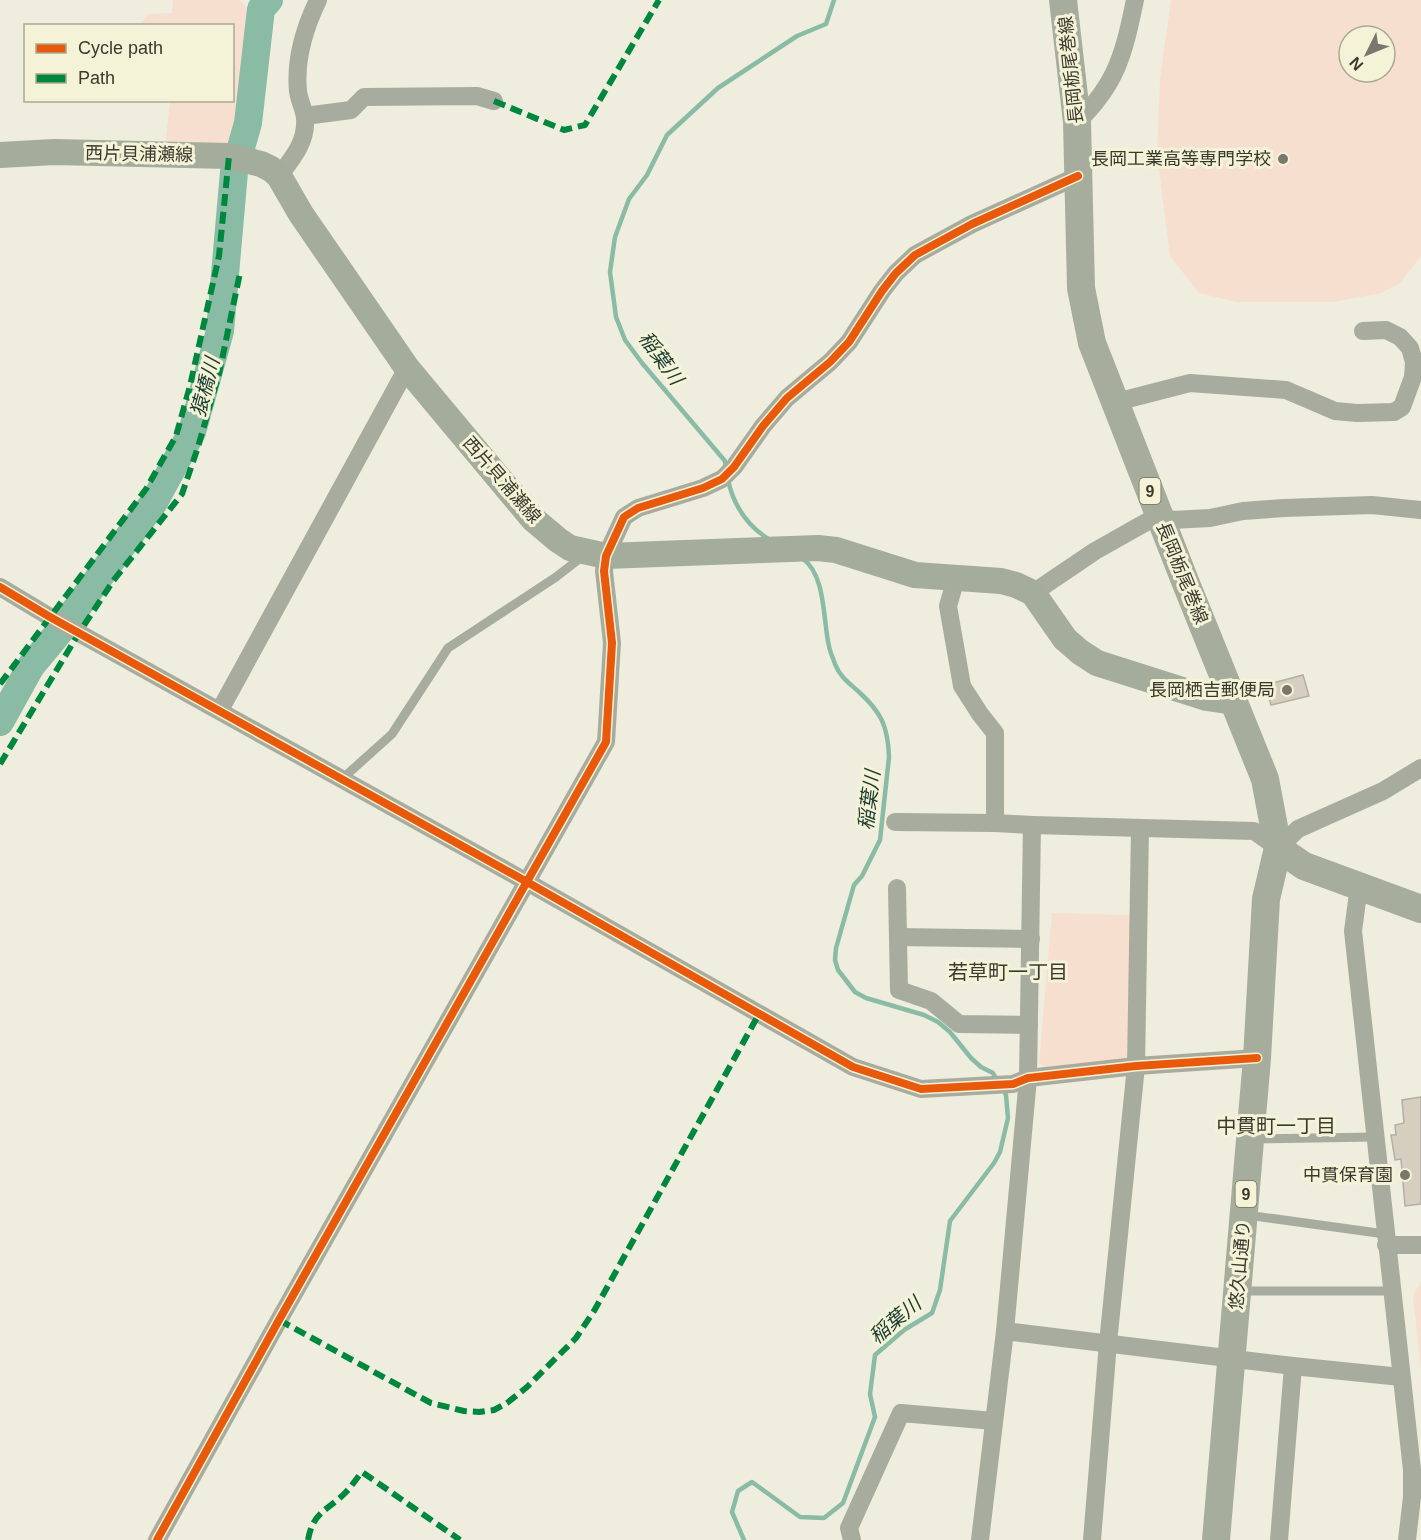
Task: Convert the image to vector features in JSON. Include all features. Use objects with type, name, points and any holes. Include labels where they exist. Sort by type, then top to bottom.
[{"type":"main road","name":"長岡栃尾巻線","points":[[1063,0],[1077,122],[1081,288],[1092,343],[1265,778],[1278,848]]},
{"type":"main road","name":"西片貝浦瀬線","points":[[0,155],[54,152],[228,156],[261,164],[279,176],[301,214],[406,368],[533,519],[570,548],[597,554],[818,548],[836,550],[915,575],[1001,581],[1032,593]]},
{"type":"main road","points":[[1032,593],[1065,639],[1097,663],[1207,698],[1233,702]]},
{"type":"main road","points":[[1278,848],[1304,866],[1421,909]]},
{"type":"main road","name":"悠久山通り","points":[[1216,1540],[1251,1139],[1266,899],[1278,848]]},
{"type":"street","points":[[279,176],[302,144],[305,127],[298,91],[300,64],[306,24],[318,0]]},
{"type":"street","points":[[1077,122],[1099,101],[1110,84],[1127,39],[1135,0]]},
{"type":"street","points":[[304,116],[351,110],[364,97],[477,96],[494,101]]},
{"type":"street","points":[[157,1540],[606,742],[612,643],[604,571],[597,554],[624,517],[631,512],[722,479],[734,467],[763,426],[787,398],[830,362],[849,342],[889,282],[915,255],[972,224],[1078,176]]},
{"type":"street","points":[[1116,402],[1190,383],[1286,390],[1335,411],[1394,412],[1402,407],[1413,376],[1414,362],[1410,348],[1400,337],[1386,330],[1363,332]]},
{"type":"street","points":[[220,710],[406,368]]},
{"type":"street","points":[[1032,593],[1095,551],[1159,515],[1172,520],[1210,518],[1243,511],[1372,505],[1421,510]]},
{"type":"street","points":[[956,578],[948,606],[962,686],[995,733],[995,823]]},
{"type":"street","points":[[0,587],[854,1067],[921,1089],[991,1085],[1136,1066],[1257,1058]]},
{"type":"street","points":[[895,822],[1254,831],[1278,848],[1298,829],[1383,791],[1421,768]]},
{"type":"street","points":[[980,1540],[1005,1331],[1021,1081],[1029,1025],[1032,825]]},
{"type":"street","points":[[1092,1540],[1108,1343],[1136,1066],[1140,828]]},
{"type":"street","points":[[1359,886],[1353,931],[1385,1240],[1401,1377],[1416,1471],[1407,1540]]},
{"type":"street","points":[[897,888],[899,990],[931,1002],[959,1024],[1029,1025]]},
{"type":"street","points":[[898,937],[1031,939]]},
{"type":"street","points":[[1385,1240],[1421,1245]]},
{"type":"street","points":[[1005,1331],[1401,1377]]},
{"type":"street","points":[[1279,1540],[1293,1366]]},
{"type":"street","points":[[852,1540],[849,1528],[901,1413],[994,1421]]},
{"type":"lane","points":[[342,779],[392,734],[448,648],[597,554]]},
{"type":"lane","points":[[1251,1139],[1374,1137]]},
{"type":"lane","points":[[1245,1214],[1385,1240]]},
{"type":"lane","points":[[1237,1290],[1392,1291]]},
{"type":"shaded area","points":[[173,0],[241,0],[253,18],[236,139],[217,148],[165,148],[170,102],[234,102],[234,24],[140,24],[149,14],[172,13]]},
{"type":"shaded area","name":"長岡工業高等専門学校","points":[[1171,0],[1421,0],[1421,256],[1400,283],[1381,293],[1333,302],[1237,302],[1199,293],[1170,256],[1157,154],[1160,79]]},
{"type":"shaded area","points":[[1052,913],[1132,915],[1129,1060],[1048,1069],[1039,1063]]},
{"type":"shaded area","points":[[1421,1281],[1421,1371],[1413,1296]]},
{"type":"building","points":[[1303,675],[1309,696],[1271,705],[1265,685]]},
{"type":"building","points":[[1421,1097],[1421,1204],[1405,1206],[1401,1159],[1395,1160],[1391,1135],[1396,1135],[1395,1125],[1404,1123],[1402,1100]]},
{"type":"waterway","name":"猿橋川","points":[[0,722],[31,666],[60,631],[154,502],[192,432],[220,331],[234,172],[248,123],[261,9],[269,0]]},
{"type":"waterway","name":"稲葉川","points":[[726,469],[725,461],[625,340],[616,317],[610,272],[615,237],[629,199],[647,175],[667,135],[718,88],[797,36],[826,24],[834,0]]},
{"type":"waterway","name":"稲葉川","points":[[728,480],[734,499],[743,515],[755,529],[770,540]]},
{"type":"waterway","name":"稲葉川","points":[[803,559],[810,566],[820,587],[829,648],[837,669],[878,713],[885,728],[889,757],[880,840],[862,876],[854,885],[836,948],[835,960],[838,970],[855,992],[866,998],[924,1015],[938,1022],[950,1032],[971,1058],[981,1067],[993,1073],[997,1080]]},
{"type":"waterway","name":"稲葉川","points":[[744,1540],[732,1512],[738,1491],[752,1482],[800,1517],[824,1518],[843,1503],[875,1417],[870,1394],[875,1355],[904,1330],[932,1313],[940,1290],[950,1221],[1000,1152],[1008,1118],[1006,1095],[1003,1089]]},
{"type":"marked path","points":[[494,101],[564,130],[585,125],[659,0]]},
{"type":"marked path","points":[[0,684],[146,489],[176,436],[190,386],[219,256],[229,156]]},
{"type":"marked path","points":[[0,764],[113,581],[182,494],[219,374],[240,273]]},
{"type":"marked path","points":[[279,1320],[431,1403],[479,1412],[494,1410],[507,1403],[527,1387],[576,1338],[594,1311],[759,1014]]},
{"type":"marked path","points":[[308,1540],[317,1517],[346,1492],[362,1472],[460,1540]]},
{"type":"cycle path","points":[[157,1540],[606,742],[612,643],[604,571],[606,556],[624,517],[638,508],[703,488],[722,479],[734,467],[763,426],[787,398],[830,362],[849,342],[882,291],[896,273],[915,255],[972,224],[1078,176]]},
{"type":"cycle path","points":[[0,587],[853,1067],[921,1089],[1013,1084],[1028,1078],[1136,1066],[1257,1058]]},
{"type":"place","name":"長岡工業高等専門学校","points":[[1283,159]]},
{"type":"place","name":"長岡栖吉郵便局","points":[[1287,690]]},
{"type":"place","name":"中貫保育園","points":[[1405,1175]]},
{"type":"district","name":"若草町一丁目","points":[[1008,972]]},
{"type":"district","name":"中貫町一丁目","points":[[1276,1126]]}]
